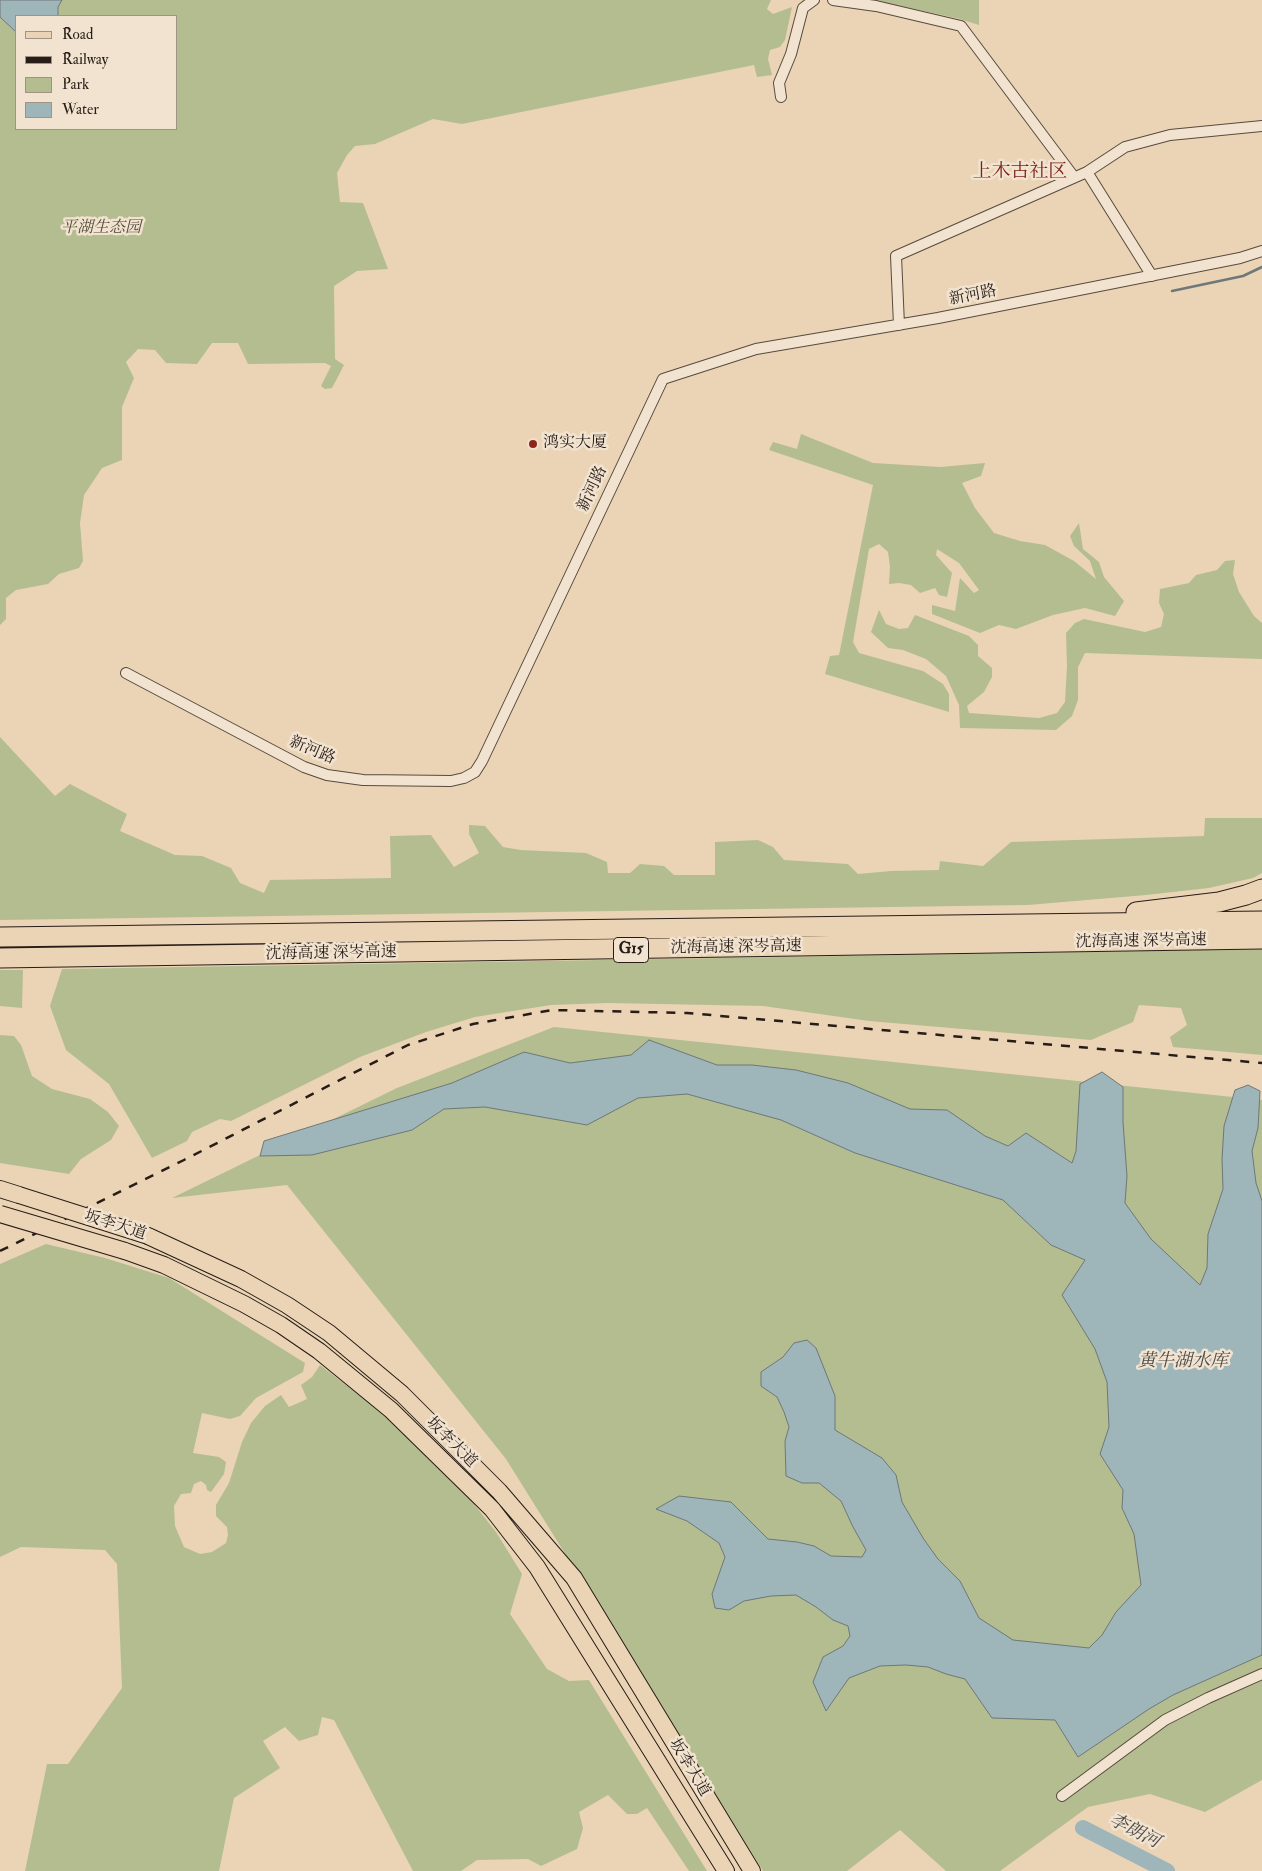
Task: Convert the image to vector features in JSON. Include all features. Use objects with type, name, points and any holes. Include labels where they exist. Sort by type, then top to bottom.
[{"type":"highway","points":[[906,926],[1168,909],[1219,902],[1246,895],[1262,888]]},
{"type":"highway","name":"沈海高速 深岑高速","points":[[0,937],[1262,921]]},
{"type":"highway","name":"沈海高速 深岑高速","points":[[0,958],[1262,940]]},
{"type":"main road","name":"坂李大道","points":[[0,1190],[148,1236],[241,1279],[287,1305],[330,1333],[402,1394],[500,1491],[574,1578],[752,1871]]},
{"type":"main road","name":"坂李大道","points":[[0,1214],[125,1251],[164,1265],[244,1304],[281,1325],[318,1351],[391,1410],[492,1509],[537,1567],[726,1871]]},
{"type":"street","points":[[781,98],[779,83],[791,54],[803,8],[814,0]]},
{"type":"street","points":[[833,0],[876,6],[961,26],[1074,177]]},
{"type":"street","points":[[899,325],[896,256],[1087,172],[1125,147],[1170,135],[1262,126]]},
{"type":"street","points":[[1087,172],[1152,276]]},
{"type":"street","name":"新河路","points":[[126,673],[304,767],[327,776],[357,780],[452,780],[464,778],[475,772],[482,761],[663,379],[756,350],[899,325],[1152,276],[1240,258],[1262,251]]},
{"type":"street","points":[[1062,1796],[1165,1720],[1262,1674]]},
{"type":"green space","name":"平湖生态园","points":[[0,0],[771,0],[767,9],[773,14],[792,7],[785,40],[780,47],[770,50],[768,59],[772,75],[757,77],[754,65],[462,124],[433,119],[375,144],[355,146],[347,155],[337,173],[340,202],[363,203],[388,269],[357,271],[334,286],[335,359],[344,365],[332,388],[325,389],[321,386],[331,366],[325,363],[248,364],[238,343],[212,343],[197,364],[166,363],[155,350],[138,349],[126,362],[134,378],[122,407],[122,460],[102,468],[84,495],[80,523],[83,561],[79,568],[59,574],[48,584],[16,590],[6,598],[6,619],[0,625]]},
{"type":"green space","points":[[873,0],[979,0],[979,25],[960,19]]},
{"type":"green space","points":[[801,434],[873,463],[940,467],[985,463],[981,476],[962,483],[975,508],[994,533],[1020,541],[1045,545],[1074,561],[1096,579],[1090,561],[1074,546],[1070,536],[1079,523],[1083,549],[1099,562],[1104,577],[1124,601],[1115,616],[1085,608],[1053,615],[1016,629],[999,625],[980,633],[932,614],[932,605],[955,611],[960,578],[974,593],[979,590],[959,563],[937,549],[936,555],[952,573],[947,597],[939,595],[935,588],[920,593],[911,585],[889,584],[890,567],[888,552],[879,544],[869,549],[853,642],[859,653],[923,671],[943,684],[949,694],[949,712],[825,674],[830,656],[839,655],[873,485],[769,450],[773,442],[797,449]]},
{"type":"green space","points":[[1235,560],[1233,574],[1239,592],[1254,616],[1262,623],[1262,659],[1085,653],[1078,667],[1078,700],[1072,716],[1056,730],[960,728],[959,705],[946,676],[926,659],[903,650],[888,648],[871,632],[879,610],[886,624],[899,629],[908,628],[915,615],[969,636],[978,645],[978,656],[992,668],[992,677],[984,692],[967,706],[969,713],[1039,718],[1057,713],[1065,702],[1066,633],[1075,623],[1084,619],[1145,632],[1161,627],[1164,614],[1159,603],[1160,589],[1189,583],[1196,575],[1217,570],[1225,561]]},
{"type":"green space","points":[[0,737],[55,796],[70,784],[127,814],[120,831],[175,855],[202,856],[231,868],[240,883],[264,893],[270,880],[391,878],[390,836],[431,835],[454,867],[479,853],[469,834],[469,825],[485,826],[503,847],[521,850],[586,853],[607,862],[608,873],[630,873],[640,864],[664,866],[674,875],[715,875],[715,842],[758,840],[773,847],[784,860],[848,864],[858,874],[939,870],[940,861],[983,866],[1011,842],[1204,836],[1205,818],[1262,818],[1262,873],[1253,878],[1209,888],[1028,905],[0,920]]},
{"type":"green space","points":[[1262,949],[1262,1055],[1173,1047],[1170,1037],[1187,1025],[1181,1008],[1139,1005],[1133,1022],[1091,1040],[869,1021],[763,1006],[608,1003],[551,1005],[475,1017],[426,1032],[360,1057],[231,1121],[220,1119],[192,1132],[187,1141],[152,1158],[109,1084],[66,1050],[50,1006],[62,969]]},
{"type":"green space","points":[[0,970],[23,970],[22,1008],[0,1006]]},
{"type":"green space","points":[[554,1027],[1262,1100],[1262,1780],[1205,1812],[1150,1794],[1088,1807],[1000,1871],[946,1871],[900,1830],[847,1871],[763,1871],[506,1459],[287,1185],[172,1198],[397,1088]]},
{"type":"green space","points":[[0,1035],[14,1036],[21,1045],[32,1076],[52,1089],[90,1099],[108,1112],[119,1126],[111,1140],[81,1159],[69,1174],[0,1163]]},
{"type":"green space","points":[[46,1244],[105,1258],[169,1278],[305,1363],[303,1372],[256,1398],[240,1416],[230,1419],[202,1413],[193,1453],[219,1457],[226,1462],[224,1474],[211,1492],[207,1490],[206,1485],[201,1481],[194,1484],[191,1493],[181,1494],[174,1506],[175,1526],[184,1547],[200,1554],[212,1552],[226,1543],[227,1527],[216,1516],[216,1505],[229,1483],[242,1442],[251,1423],[265,1406],[281,1395],[289,1407],[307,1399],[301,1385],[312,1377],[320,1365],[407,1435],[460,1486],[496,1532],[522,1574],[510,1614],[547,1669],[569,1681],[589,1680],[707,1871],[689,1871],[647,1808],[637,1814],[627,1814],[608,1795],[579,1812],[583,1828],[577,1849],[541,1866],[528,1859],[477,1860],[461,1871],[413,1871],[334,1720],[322,1717],[318,1735],[299,1741],[285,1727],[263,1741],[280,1768],[234,1798],[219,1871],[25,1871],[47,1764],[68,1764],[122,1688],[117,1564],[105,1550],[21,1547],[0,1557],[0,1264]]},
{"type":"water","points":[[0,0],[62,0],[58,7],[58,15],[15,15],[15,31],[0,17]]},
{"type":"water","name":"黄牛湖水库","points":[[649,1040],[717,1065],[752,1065],[796,1070],[848,1083],[910,1109],[947,1110],[985,1136],[1008,1146],[1026,1133],[1072,1163],[1076,1151],[1080,1084],[1102,1072],[1123,1087],[1123,1122],[1127,1176],[1125,1203],[1151,1239],[1200,1285],[1207,1268],[1208,1234],[1223,1189],[1224,1126],[1235,1090],[1248,1085],[1260,1091],[1258,1128],[1252,1151],[1256,1183],[1262,1201],[1262,1655],[1173,1695],[1078,1757],[1055,1720],[992,1718],[965,1679],[928,1667],[906,1665],[880,1666],[849,1678],[826,1711],[813,1682],[823,1657],[843,1646],[850,1636],[848,1626],[833,1620],[796,1595],[771,1596],[744,1601],[729,1610],[715,1608],[712,1594],[725,1557],[719,1543],[687,1521],[656,1509],[679,1496],[731,1502],[768,1539],[814,1546],[831,1556],[862,1557],[866,1550],[841,1501],[819,1483],[802,1483],[786,1476],[785,1441],[789,1427],[777,1397],[761,1386],[761,1372],[783,1357],[794,1343],[807,1340],[816,1348],[835,1396],[835,1430],[882,1458],[896,1475],[902,1502],[938,1559],[960,1581],[979,1618],[1013,1640],[1089,1648],[1102,1635],[1116,1612],[1141,1585],[1134,1534],[1122,1508],[1123,1490],[1100,1454],[1109,1427],[1107,1382],[1095,1349],[1062,1295],[1085,1260],[1051,1245],[1003,1200],[855,1153],[781,1120],[687,1094],[638,1098],[587,1125],[485,1107],[444,1109],[412,1130],[312,1155],[260,1156],[264,1141],[452,1083],[524,1052],[570,1063],[631,1055]]},
{"type":"waterway","points":[[1172,291],[1243,276],[1262,267]]},
{"type":"waterway","name":"李朗河","points":[[1083,1828],[1167,1871]]},
{"type":"railway","points":[[0,1251],[184,1160],[408,1045],[473,1024],[552,1010],[687,1013],[1262,1063]]},
{"type":"place","name":"鸿实大厦","points":[[533,444]]},
{"type":"district","name":"上木古社区","points":[[1020,173]]}]
